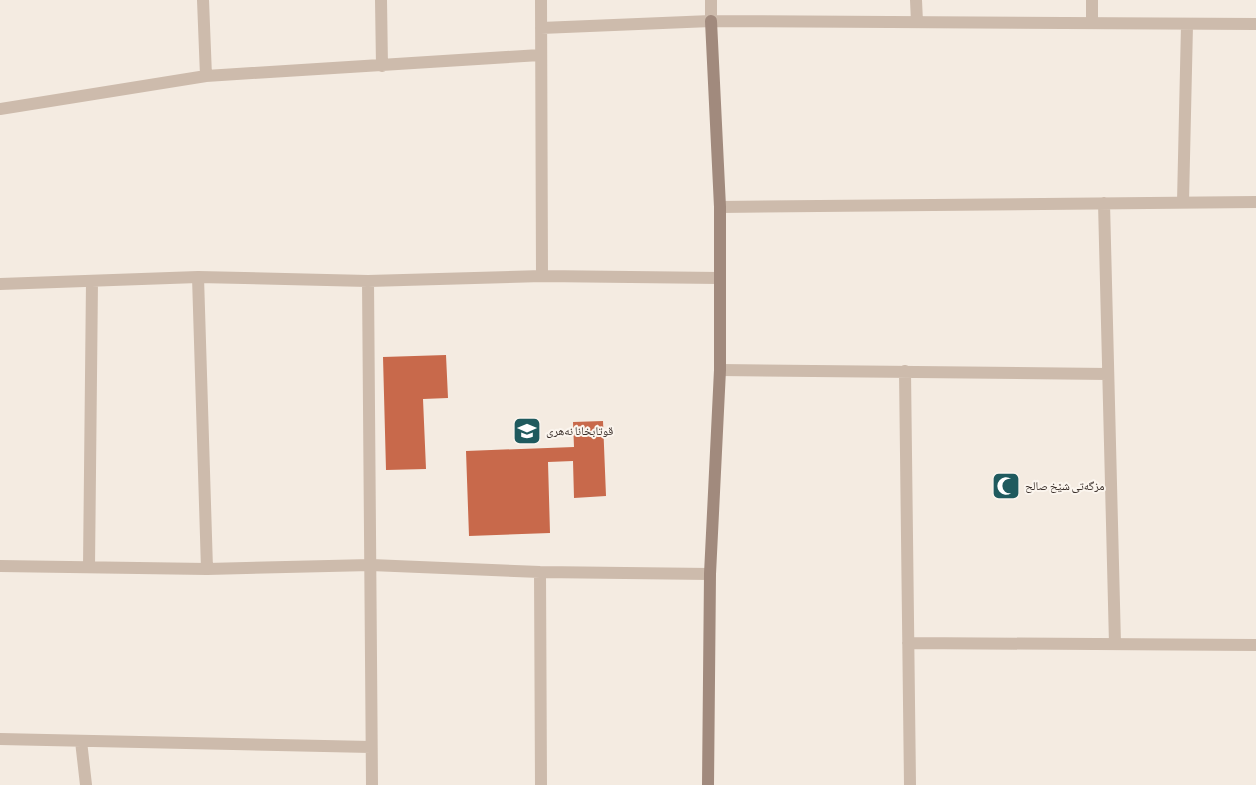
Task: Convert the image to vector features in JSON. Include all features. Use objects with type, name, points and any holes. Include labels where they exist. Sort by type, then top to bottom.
[{"type":"street","points":[[202,0],[206,76]]},
{"type":"street","points":[[381,0],[382,66]]},
{"type":"street","points":[[541,0],[542,276]]},
{"type":"street","points":[[708,785],[710,574],[720,370],[720,207],[710,0]]},
{"type":"street","points":[[916,0],[917,22]]},
{"type":"street","points":[[1092,0],[1092,23]]},
{"type":"street","points":[[541,28],[711,21],[1256,24]]},
{"type":"street","points":[[1183,202],[1187,25]]},
{"type":"street","points":[[0,109],[206,76],[540,55]]},
{"type":"street","points":[[720,207],[1256,202]]},
{"type":"street","points":[[1104,203],[1115,644]]},
{"type":"street","points":[[0,284],[198,277],[368,282],[542,276],[719,278]]},
{"type":"street","points":[[198,277],[207,569]]},
{"type":"street","points":[[89,568],[92,281]]},
{"type":"street","points":[[368,282],[372,785]]},
{"type":"street","points":[[720,370],[1108,374]]},
{"type":"street","points":[[905,371],[910,785]]},
{"type":"street","points":[[0,566],[207,569],[371,565],[540,572],[710,574]]},
{"type":"street","points":[[540,572],[541,785]]},
{"type":"street","points":[[908,643],[1256,645]]},
{"type":"street","points":[[0,739],[371,747]]},
{"type":"street","points":[[81,742],[86,785]]},
{"type":"building","points":[[446,355],[448,398],[423,399],[426,469],[386,470],[383,357]]},
{"type":"building","points":[[603,421],[606,496],[574,498],[573,461],[548,462],[550,533],[469,536],[466,451],[574,447],[573,422]]},
{"type":"place","name":"قوتابخانا نەهری","points":[[527,431]]},
{"type":"place","name":"مزگەتی شێخ صالح","points":[[1006,486]]}]
